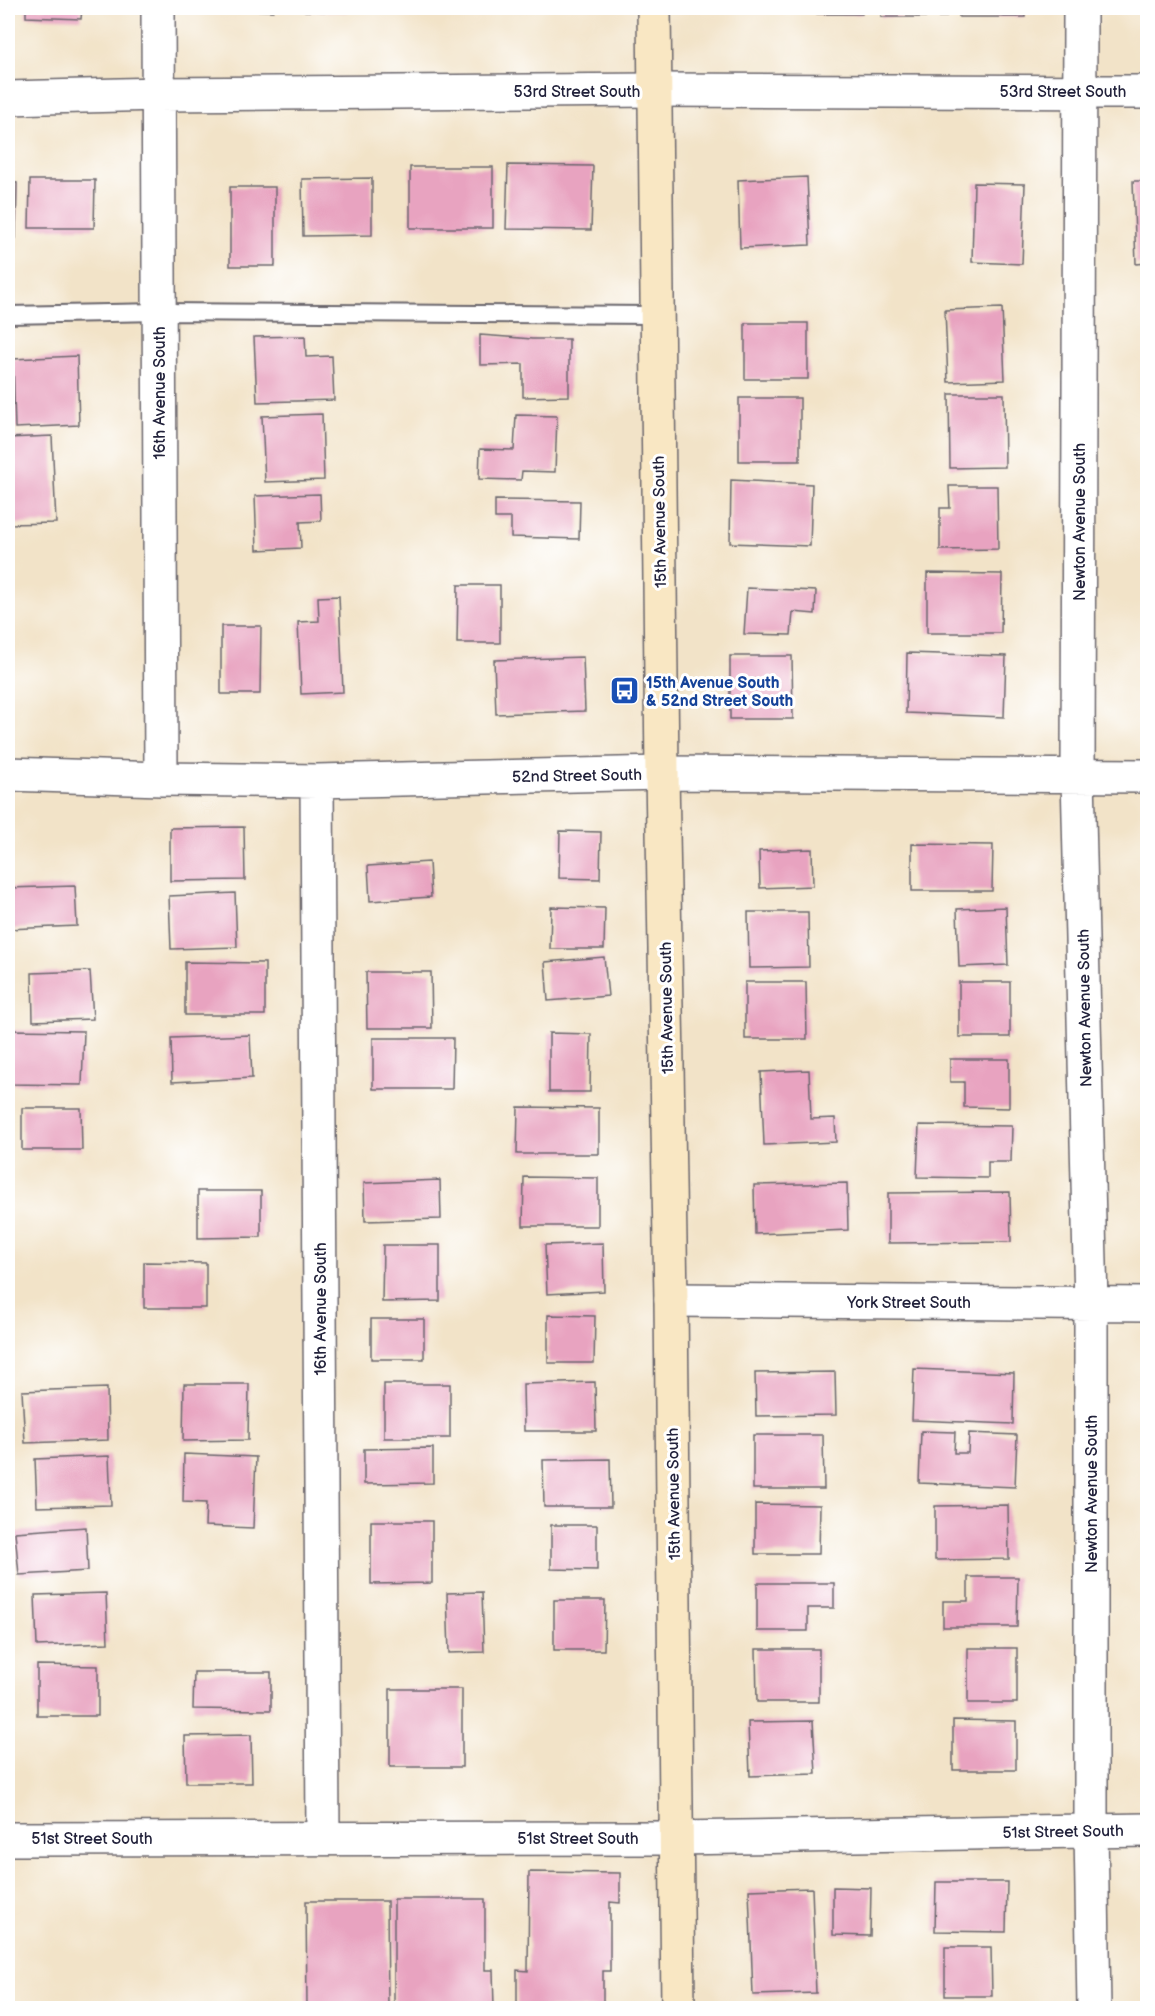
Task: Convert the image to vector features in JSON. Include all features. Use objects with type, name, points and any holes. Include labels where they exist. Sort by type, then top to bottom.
[{"type":"street","name":"16th Avenue South","points":[[158,8],[161,779]]},
{"type":"street","name":"15th Avenue South","points":[[654,8],[678,2008]]},
{"type":"street","name":"Newton Avenue South","points":[[1080,8],[1078,776],[1091,1303],[1091,1830],[1094,2008]]},
{"type":"street","name":"53rd Street South","points":[[8,98],[158,94],[654,90],[1148,92]]},
{"type":"street","name":"52nd Street South","points":[[8,774],[317,781],[662,773],[1148,776]]},
{"type":"street","name":"16th Avenue South","points":[[317,781],[323,1837]]},
{"type":"street","name":"York Street South","points":[[671,1300],[1148,1305]]},
{"type":"street","name":"51st Street South","points":[[8,1839],[676,1838],[1148,1830]]},
{"type":"lane","points":[[8,315],[159,312],[656,315]]},
{"type":"building","points":[[26,8],[82,8],[81,19],[26,17]]},
{"type":"building","points":[[224,8],[274,8],[273,11]]},
{"type":"building","points":[[305,8],[348,8],[347,12],[305,11]]},
{"type":"building","points":[[817,8],[863,8],[862,14],[817,14]]},
{"type":"building","points":[[881,8],[946,8],[946,17],[881,17]]},
{"type":"building","points":[[959,8],[1025,8],[1025,17],[959,17]]},
{"type":"building","points":[[508,165],[593,166],[591,230],[506,229]]},
{"type":"building","points":[[410,167],[493,167],[493,228],[410,228]]},
{"type":"building","points":[[807,177],[810,245],[740,248],[738,180]]},
{"type":"building","points":[[372,178],[372,235],[303,236],[302,179]]},
{"type":"building","points":[[30,180],[95,180],[94,228],[29,228]]},
{"type":"building","points":[[1133,181],[1148,181],[1148,263],[1136,264]]},
{"type":"building","points":[[8,182],[17,183],[16,238],[8,238]]},
{"type":"building","points":[[974,183],[1025,184],[1022,264],[972,262]]},
{"type":"building","points":[[230,187],[275,187],[275,266],[230,266]]},
{"type":"building","points":[[1002,308],[1005,380],[948,382],[945,310]]},
{"type":"building","points":[[745,323],[808,323],[808,379],[745,379]]},
{"type":"building","points":[[480,335],[569,339],[569,396],[523,397],[523,364],[480,365]]},
{"type":"building","points":[[305,336],[306,357],[332,356],[334,400],[257,402],[254,337]]},
{"type":"building","points":[[77,356],[79,425],[15,428],[13,359]]},
{"type":"building","points":[[949,394],[1004,394],[1005,467],[950,468]]},
{"type":"building","points":[[739,398],[800,398],[800,461],[739,461]]},
{"type":"building","points":[[322,414],[324,480],[265,482],[262,416]]},
{"type":"building","points":[[516,415],[557,416],[555,472],[522,471],[521,480],[479,479],[480,449],[514,450]]},
{"type":"building","points":[[52,436],[56,523],[8,524],[8,438]]},
{"type":"building","points":[[731,480],[812,484],[810,546],[730,543]]},
{"type":"building","points":[[949,486],[997,486],[998,549],[940,550],[940,508],[950,508]]},
{"type":"building","points":[[320,494],[321,521],[300,522],[301,548],[257,550],[255,496]]},
{"type":"building","points":[[495,500],[580,501],[579,539],[511,537],[511,518],[495,518]]},
{"type":"building","points":[[927,573],[1002,574],[1001,633],[927,633]]},
{"type":"building","points":[[458,585],[500,585],[500,643],[457,643]]},
{"type":"building","points":[[747,588],[816,591],[815,614],[793,612],[791,635],[744,634]]},
{"type":"building","points":[[339,596],[343,692],[301,694],[298,622],[319,621],[318,597]]},
{"type":"building","points":[[221,626],[261,626],[260,694],[221,694]]},
{"type":"building","points":[[907,653],[1006,656],[1004,717],[906,713]]},
{"type":"building","points":[[730,656],[792,656],[793,719],[730,719]]},
{"type":"building","points":[[583,657],[585,711],[496,714],[494,660]]},
{"type":"building","points":[[244,827],[245,880],[170,881],[170,828]]},
{"type":"building","points":[[560,831],[601,832],[600,879],[559,878]]},
{"type":"building","points":[[912,844],[993,845],[992,891],[912,891]]},
{"type":"building","points":[[812,849],[813,886],[760,888],[759,851]]},
{"type":"building","points":[[429,862],[431,897],[370,901],[368,866]]},
{"type":"building","points":[[75,886],[77,926],[8,929],[8,888]]},
{"type":"building","points":[[235,893],[237,947],[171,949],[169,896]]},
{"type":"building","points":[[551,907],[605,908],[604,949],[550,949]]},
{"type":"building","points":[[1006,907],[1008,965],[959,967],[957,909]]},
{"type":"building","points":[[748,912],[808,912],[809,967],[749,968]]},
{"type":"building","points":[[604,957],[608,996],[548,1001],[545,962]]},
{"type":"building","points":[[185,962],[265,963],[265,1015],[185,1015]]},
{"type":"building","points":[[90,971],[93,1019],[33,1021],[32,973]]},
{"type":"building","points":[[366,972],[431,972],[432,1028],[367,1028]]},
{"type":"building","points":[[745,982],[806,982],[807,1039],[745,1039]]},
{"type":"building","points":[[959,982],[1010,982],[1010,1037],[959,1037]]},
{"type":"building","points":[[11,1030],[84,1031],[82,1085],[9,1084]]},
{"type":"building","points":[[549,1033],[591,1034],[590,1092],[549,1092]]},
{"type":"building","points":[[250,1035],[252,1078],[172,1082],[171,1038]]},
{"type":"building","points":[[373,1038],[453,1038],[452,1089],[373,1089]]},
{"type":"building","points":[[950,1059],[1009,1059],[1009,1108],[964,1107],[964,1082],[950,1082]]},
{"type":"building","points":[[809,1070],[811,1119],[835,1118],[836,1142],[764,1145],[761,1072]]},
{"type":"building","points":[[518,1107],[599,1108],[599,1154],[517,1154]]},
{"type":"building","points":[[22,1108],[81,1108],[82,1150],[22,1150]]},
{"type":"building","points":[[919,1125],[1012,1126],[1011,1162],[988,1162],[988,1178],[917,1177]]},
{"type":"building","points":[[524,1177],[598,1178],[598,1226],[523,1226]]},
{"type":"building","points":[[440,1180],[441,1219],[365,1221],[364,1183]]},
{"type":"building","points":[[847,1183],[848,1230],[755,1234],[754,1185]]},
{"type":"building","points":[[198,1191],[261,1191],[261,1237],[198,1238]]},
{"type":"building","points":[[1010,1192],[1011,1242],[888,1243],[888,1193]]},
{"type":"building","points":[[603,1243],[604,1291],[547,1294],[545,1245]]},
{"type":"building","points":[[383,1245],[440,1245],[440,1301],[382,1302]]},
{"type":"building","points":[[144,1262],[206,1263],[206,1308],[144,1308]]},
{"type":"building","points":[[548,1315],[595,1316],[594,1363],[548,1363]]},
{"type":"building","points":[[371,1319],[424,1319],[424,1359],[371,1359]]},
{"type":"building","points":[[914,1369],[1014,1373],[1013,1424],[912,1420]]},
{"type":"building","points":[[835,1372],[836,1415],[756,1416],[755,1373]]},
{"type":"building","points":[[595,1382],[596,1431],[524,1431],[523,1384]]},
{"type":"building","points":[[184,1384],[249,1384],[248,1440],[183,1441]]},
{"type":"building","points":[[384,1384],[450,1384],[450,1438],[384,1438]]},
{"type":"building","points":[[107,1388],[108,1440],[25,1443],[22,1391]]},
{"type":"building","points":[[921,1431],[955,1432],[954,1453],[968,1453],[969,1433],[1017,1435],[1015,1487],[919,1483]]},
{"type":"building","points":[[753,1435],[823,1435],[824,1489],[753,1489]]},
{"type":"building","points":[[433,1448],[433,1483],[364,1484],[364,1449]]},
{"type":"building","points":[[184,1454],[256,1457],[253,1528],[205,1526],[206,1503],[183,1502]]},
{"type":"building","points":[[109,1456],[111,1505],[37,1507],[35,1459]]},
{"type":"building","points":[[610,1459],[611,1507],[544,1507],[543,1460]]},
{"type":"building","points":[[755,1504],[820,1505],[819,1554],[755,1554]]},
{"type":"building","points":[[1008,1505],[1009,1559],[935,1560],[935,1506]]},
{"type":"building","points":[[371,1521],[432,1521],[432,1583],[371,1584]]},
{"type":"building","points":[[551,1525],[597,1525],[597,1570],[551,1569]]},
{"type":"building","points":[[86,1527],[88,1571],[19,1575],[15,1532]]},
{"type":"building","points":[[968,1577],[1018,1577],[1017,1627],[943,1627],[943,1601],[968,1601]]},
{"type":"building","points":[[757,1583],[834,1583],[834,1608],[808,1608],[808,1631],[757,1631]]},
{"type":"building","points":[[482,1592],[484,1652],[449,1653],[447,1593]]},
{"type":"building","points":[[106,1593],[108,1643],[37,1646],[35,1595]]},
{"type":"building","points":[[554,1600],[605,1600],[604,1650],[554,1650]]},
{"type":"building","points":[[968,1648],[1017,1648],[1017,1703],[968,1703]]},
{"type":"building","points":[[756,1649],[819,1649],[819,1702],[757,1702]]},
{"type":"building","points":[[37,1665],[98,1666],[98,1716],[37,1716]]},
{"type":"building","points":[[194,1672],[271,1672],[271,1710],[193,1709]]},
{"type":"building","points":[[390,1689],[462,1689],[462,1767],[390,1767]]},
{"type":"building","points":[[953,1720],[1016,1721],[1016,1770],[953,1770]]},
{"type":"building","points":[[813,1721],[816,1774],[750,1776],[748,1722]]},
{"type":"building","points":[[251,1735],[252,1783],[186,1783],[185,1736]]},
{"type":"building","points":[[529,1872],[620,1873],[620,1903],[610,1902],[610,1971],[603,1971],[603,2008],[517,2008],[517,1970],[528,1971]]},
{"type":"building","points":[[936,1882],[1007,1882],[1006,1932],[935,1931]]},
{"type":"building","points":[[833,1887],[871,1888],[870,1936],[833,1935]]},
{"type":"building","points":[[812,1888],[816,1993],[753,1995],[749,1890]]},
{"type":"building","points":[[394,1899],[485,1899],[485,1970],[493,1970],[494,2008],[394,2008]]},
{"type":"building","points":[[306,1901],[387,1901],[388,2008],[307,2008]]},
{"type":"building","points":[[945,1947],[991,1947],[992,1996],[945,1996]]},
{"type":"place","name":"15th Avenue South & 52nd Street South","points":[[625,691]]}]
